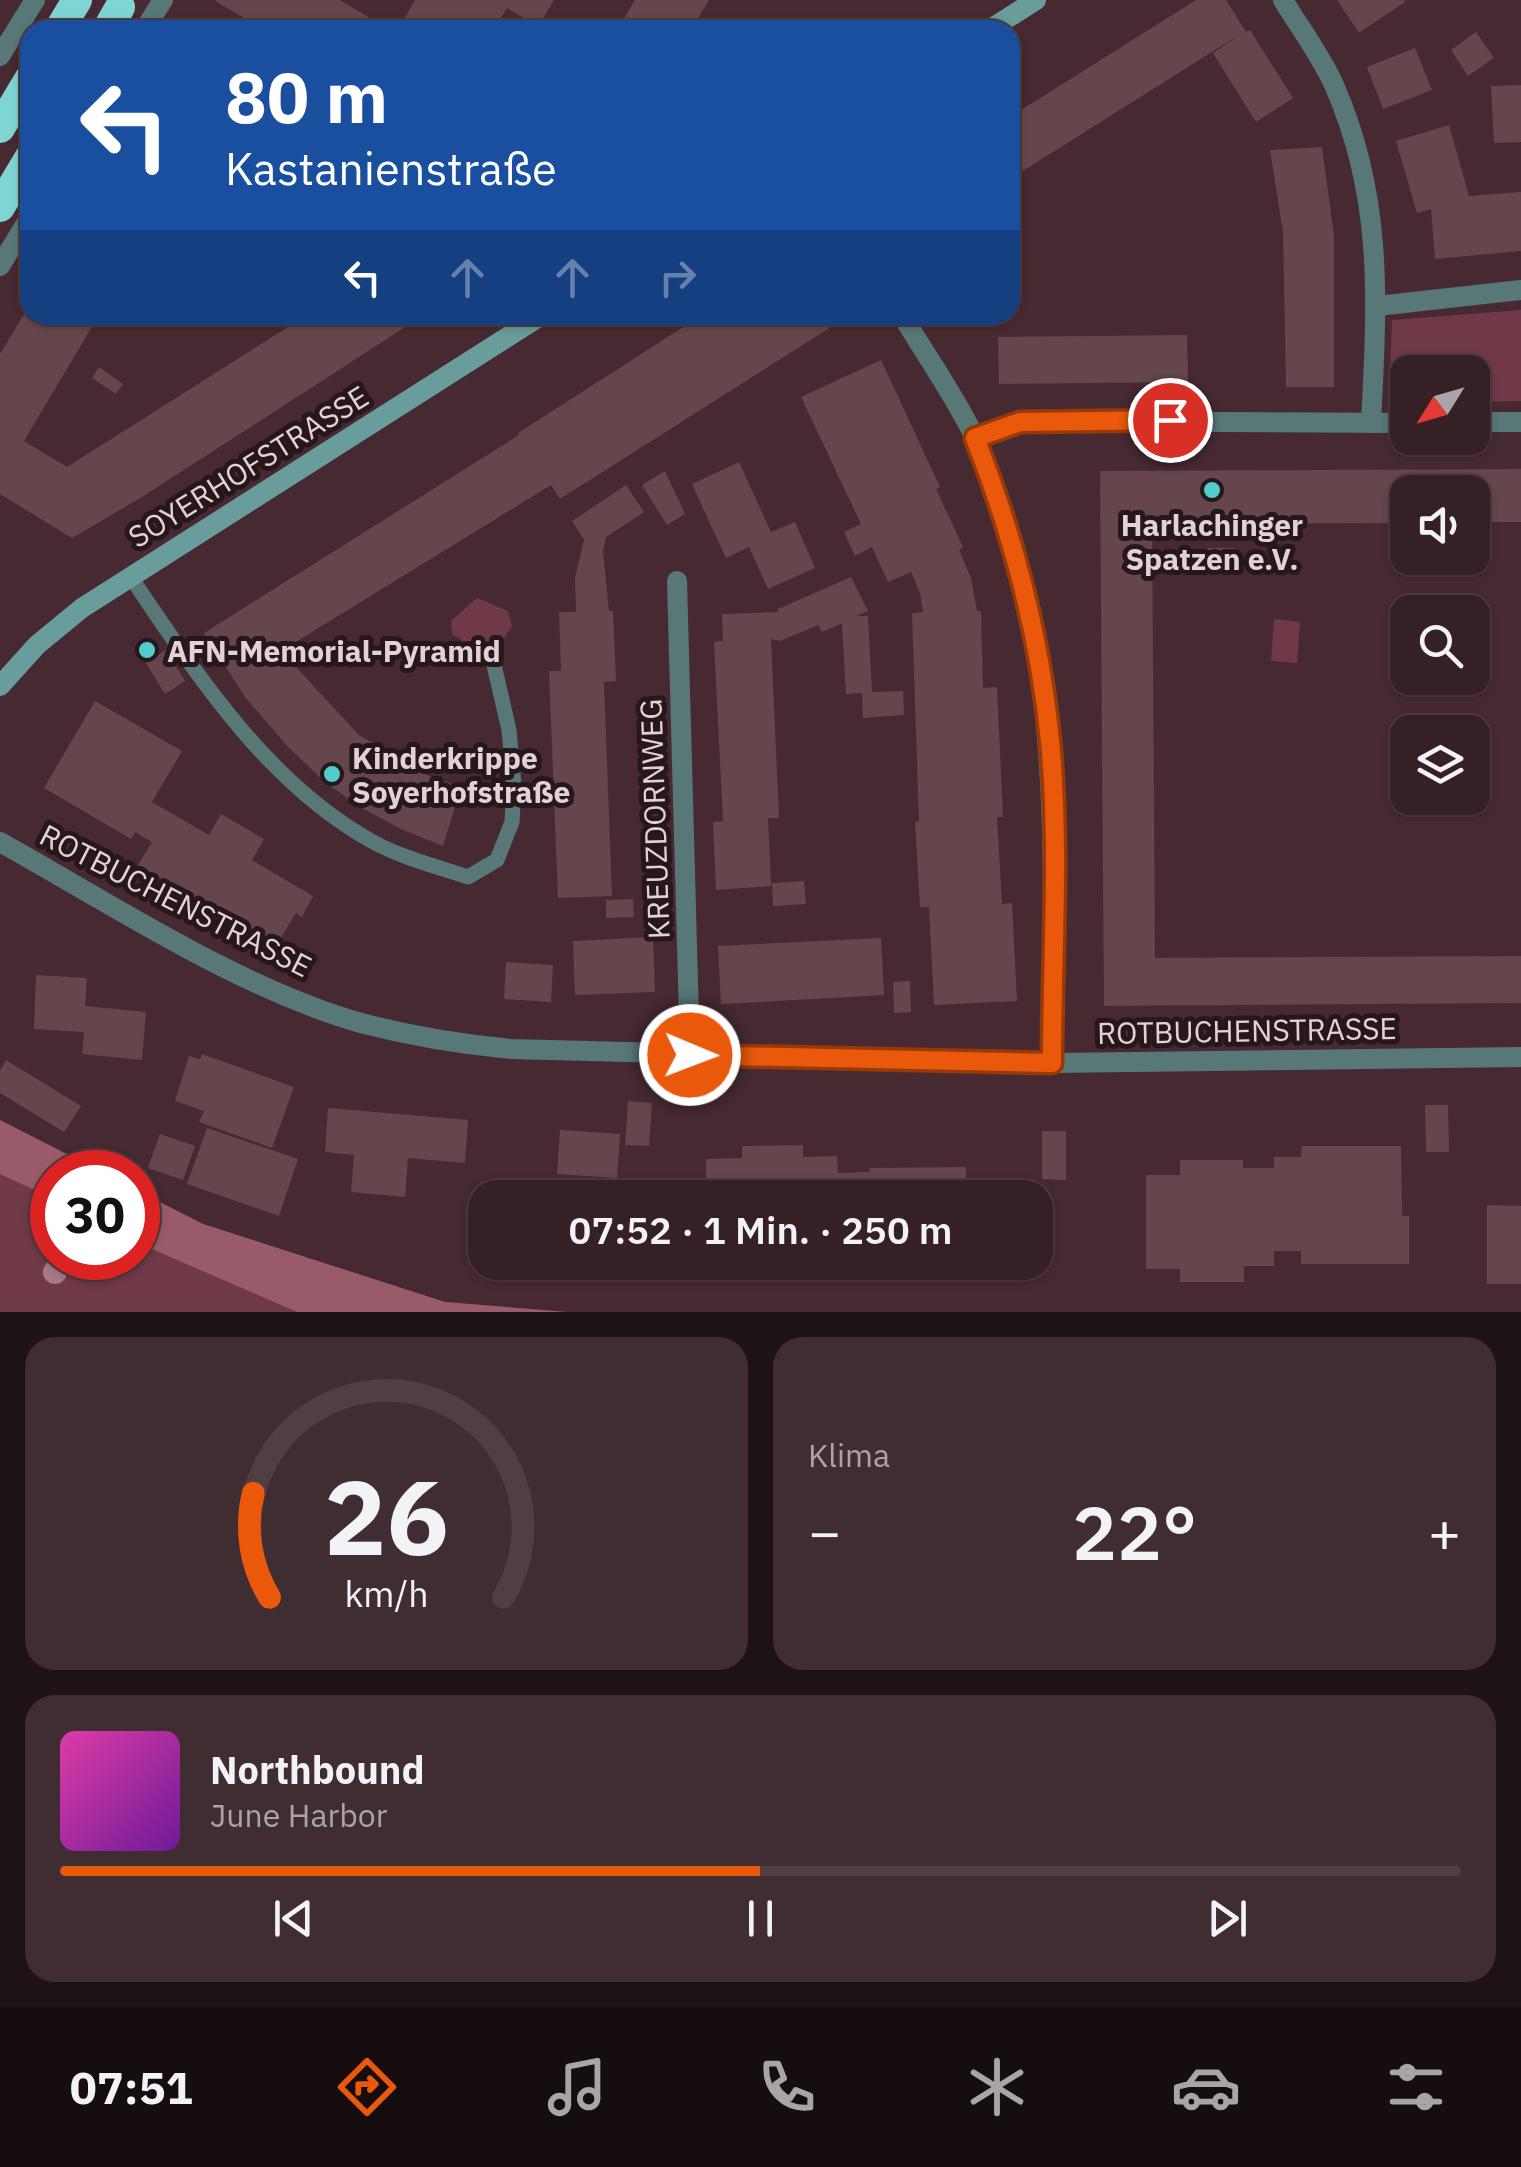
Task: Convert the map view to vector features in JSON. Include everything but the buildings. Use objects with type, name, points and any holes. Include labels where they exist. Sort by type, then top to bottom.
[{"type":"highway","points":[[0,128],[20,95]]},
{"type":"highway","points":[[0,207],[20,174]]},
{"type":"main road","points":[[1005,20],[1036,0]]},
{"type":"main road","name":"SOYERHOFSTRASSE","points":[[0,686],[54,630],[130,576],[526,325]]},
{"type":"street","points":[[1283,0],[1332,82],[1350,125],[1370,200],[1376,306],[1371,422]]},
{"type":"street","points":[[0,56],[20,24]]},
{"type":"street","points":[[0,266],[20,233]]},
{"type":"street","points":[[1376,306],[1521,290]]},
{"type":"street","points":[[908,325],[975,438],[997,493],[1021,575],[1050,742],[1052,1063]]},
{"type":"street","points":[[975,438],[1020,422],[1390,422]]},
{"type":"street","points":[[1490,422],[1521,422]]},
{"type":"street","name":"KREUZDORNWEG","points":[[677,581],[690,1055]]},
{"type":"street","name":"ROTBUCHENSTRASSE","points":[[0,842],[228,968],[358,1022],[437,1041],[690,1055],[1052,1063],[1521,1057]]},
{"type":"lane","points":[[130,576],[248,739],[314,803],[376,844],[468,877],[496,860],[512,822],[514,785],[508,730],[494,665]]},
{"type":"shaded area","points":[[1521,310],[1521,401],[1490,402],[1490,355],[1391,355],[1392,320]]},
{"type":"shaded area","points":[[477,598],[508,611],[512,626],[493,654],[452,634],[451,621]]},
{"type":"shaded area","points":[[1274,619],[1300,622],[1297,663],[1271,661]]},
{"type":"shaded area","points":[[0,1120],[59,1150],[30,1150],[30,1280],[160,1280],[160,1202],[203,1224],[445,1302],[567,1312],[0,1312]]},
{"type":"shaded area","points":[[0,1120],[59,1150],[30,1150],[30,1188],[0,1174]]},
{"type":"shaded area","points":[[160,1202],[203,1224],[445,1302],[567,1312],[297,1312],[160,1253]]},
{"type":"place","name":"Harlachinger Spatzen e.V.","points":[[1212,490]]},
{"type":"place","name":"AFN-Memorial-Pyramid","points":[[147,650]]},
{"type":"place","name":"Kinderkrippe Soyerhofstraße","points":[[332,774]]},
{"type":"route","points":[[690,1055],[1052,1063],[1050,742],[1021,575],[997,493],[975,438],[1020,422],[1170,420]]}]
